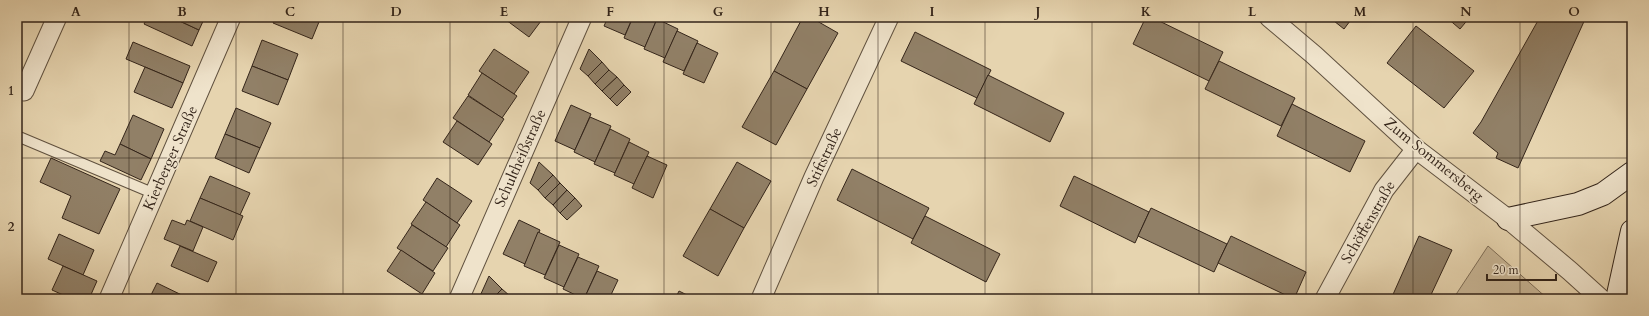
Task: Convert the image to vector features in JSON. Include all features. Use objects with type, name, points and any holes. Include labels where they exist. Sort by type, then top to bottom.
[{"type":"main road","points":[[1508,219],[1578,204],[1603,194],[1632,173]]},
{"type":"main road","points":[[1617,299],[1632,231]]},
{"type":"street","points":[[24,91],[57,17]]},
{"type":"street","name":"Kierberger Straße","points":[[109,299],[231,17]]},
{"type":"street","name":"Schultheißstraße","points":[[458,299],[582,17]]},
{"type":"street","name":"Stiftstraße","points":[[762,299],[814,177],[889,17]]},
{"type":"street","name":"Zum Sommersberg","points":[[1269,17],[1314,55],[1416,149],[1508,219],[1570,270],[1601,299]]},
{"type":"street","name":"Schöffenstraße","points":[[1325,299],[1384,190],[1416,149]]},
{"type":"lane","points":[[17,136],[154,194]]},
{"type":"shaded area","points":[[1488,246],[1548,299],[1453,299]]},
{"type":"building","points":[[148,17],[171,17],[199,30],[192,46],[144,24]]},
{"type":"building","points":[[171,17],[205,17],[199,30]]},
{"type":"building","points":[[276,17],[321,17],[312,39],[273,23]]},
{"type":"building","points":[[502,17],[544,17],[529,37]]},
{"type":"building","points":[[608,17],[633,17],[625,35],[604,26]]},
{"type":"building","points":[[633,17],[658,17],[645,47],[624,38]]},
{"type":"building","points":[[803,17],[810,17],[838,33],[807,89],[774,71]]},
{"type":"building","points":[[1146,17],[1151,17],[1223,52],[1209,81],[1133,44]]},
{"type":"building","points":[[1329,17],[1353,17],[1344,29]]},
{"type":"building","points":[[1446,17],[1470,17],[1460,29]]},
{"type":"building","points":[[1540,17],[1586,17],[1518,168],[1496,158],[1498,153],[1473,133],[1481,122]]},
{"type":"building","points":[[657,19],[678,29],[665,58],[644,49]]},
{"type":"building","points":[[1416,26],[1474,71],[1444,108],[1387,63]]},
{"type":"building","points":[[677,31],[698,41],[684,71],[663,62]]},
{"type":"building","points":[[915,32],[991,70],[977,98],[901,61]]},
{"type":"building","points":[[262,40],[298,54],[288,80],[252,66]]},
{"type":"building","points":[[133,42],[190,66],[183,83],[126,59]]},
{"type":"building","points":[[697,43],[718,53],[704,83],[683,74]]},
{"type":"building","points":[[494,49],[529,72],[514,94],[479,71]]},
{"type":"building","points":[[589,49],[602,62],[588,76],[580,69]]},
{"type":"building","points":[[1219,61],[1295,98],[1281,126],[1205,89]]},
{"type":"building","points":[[602,62],[609,70],[595,84],[588,76]]},
{"type":"building","points":[[252,66],[288,80],[278,105],[242,91]]},
{"type":"building","points":[[145,67],[183,83],[172,108],[134,92]]},
{"type":"building","points":[[609,70],[617,77],[602,91],[595,84]]},
{"type":"building","points":[[774,71],[807,89],[776,145],[742,127]]},
{"type":"building","points":[[482,73],[517,96],[502,118],[468,95]]},
{"type":"building","points":[[988,75],[1064,113],[1050,142],[974,104]]},
{"type":"building","points":[[617,77],[624,85],[610,99],[602,91]]},
{"type":"building","points":[[624,85],[631,92],[617,106],[610,99]]},
{"type":"building","points":[[468,96],[504,119],[489,142],[453,118]]},
{"type":"building","points":[[1292,104],[1365,141],[1350,172],[1277,136]]},
{"type":"building","points":[[571,105],[591,114],[575,150],[555,141]]},
{"type":"building","points":[[236,108],[271,123],[260,148],[225,134]]},
{"type":"building","points":[[133,115],[164,129],[151,159],[120,144]]},
{"type":"building","points":[[590,117],[611,126],[595,162],[574,152]]},
{"type":"building","points":[[457,121],[492,144],[478,165],[443,142]]},
{"type":"building","points":[[610,129],[630,139],[615,173],[594,164]]},
{"type":"building","points":[[225,134],[260,148],[249,173],[215,158]]},
{"type":"building","points":[[629,142],[649,152],[634,184],[614,175]]},
{"type":"building","points":[[120,144],[151,159],[141,180],[100,161],[105,151],[115,155]]},
{"type":"building","points":[[647,156],[667,165],[653,198],[632,188]]},
{"type":"building","points":[[51,158],[120,189],[99,234],[62,218],[71,196],[40,182]]},
{"type":"building","points":[[539,162],[553,175],[538,190],[530,183]]},
{"type":"building","points":[[737,162],[771,181],[744,228],[710,209]]},
{"type":"building","points":[[852,169],[929,208],[913,239],[837,200]]},
{"type":"building","points":[[553,175],[560,183],[545,198],[538,190]]},
{"type":"building","points":[[210,176],[250,193],[240,215],[200,198]]},
{"type":"building","points":[[1074,176],[1149,212],[1135,243],[1060,206]]},
{"type":"building","points":[[437,178],[472,201],[457,223],[423,200]]},
{"type":"building","points":[[560,183],[567,190],[553,205],[545,198]]},
{"type":"building","points":[[567,190],[575,198],[560,213],[553,205]]},
{"type":"building","points":[[200,198],[243,216],[233,240],[190,221]]},
{"type":"building","points":[[575,198],[582,206],[567,220],[560,213]]},
{"type":"building","points":[[426,202],[460,225],[446,247],[411,224]]},
{"type":"building","points":[[1151,208],[1227,244],[1214,272],[1138,236]]},
{"type":"building","points":[[710,209],[744,228],[718,276],[683,256]]},
{"type":"building","points":[[925,216],[1000,254],[986,282],[911,243]]},
{"type":"building","points":[[172,220],[185,225],[187,220],[203,227],[193,251],[164,239]]},
{"type":"building","points":[[519,220],[540,230],[525,264],[503,254]]},
{"type":"building","points":[[412,225],[448,248],[433,271],[397,248]]},
{"type":"building","points":[[538,232],[560,242],[545,275],[524,266]]},
{"type":"building","points":[[59,234],[94,250],[83,275],[48,259]]},
{"type":"building","points":[[1231,236],[1306,272],[1294,299],[1218,263]]},
{"type":"building","points":[[1419,236],[1452,250],[1429,299],[1391,299]]},
{"type":"building","points":[[559,245],[579,254],[564,287],[544,278]]},
{"type":"building","points":[[180,246],[217,262],[208,282],[171,266]]},
{"type":"building","points":[[401,250],[435,273],[422,294],[387,271]]},
{"type":"building","points":[[578,257],[599,266],[584,299],[563,289]]},
{"type":"building","points":[[63,266],[97,281],[89,299],[72,299],[52,290]]},
{"type":"building","points":[[597,271],[618,280],[609,299],[584,299]]},
{"type":"building","points":[[489,276],[502,289],[492,299],[483,299],[480,296]]},
{"type":"building","points":[[157,283],[190,299],[149,299]]},
{"type":"building","points":[[502,289],[510,296],[507,299],[492,299]]},
{"type":"building","points":[[679,291],[695,299],[675,299]]}]
